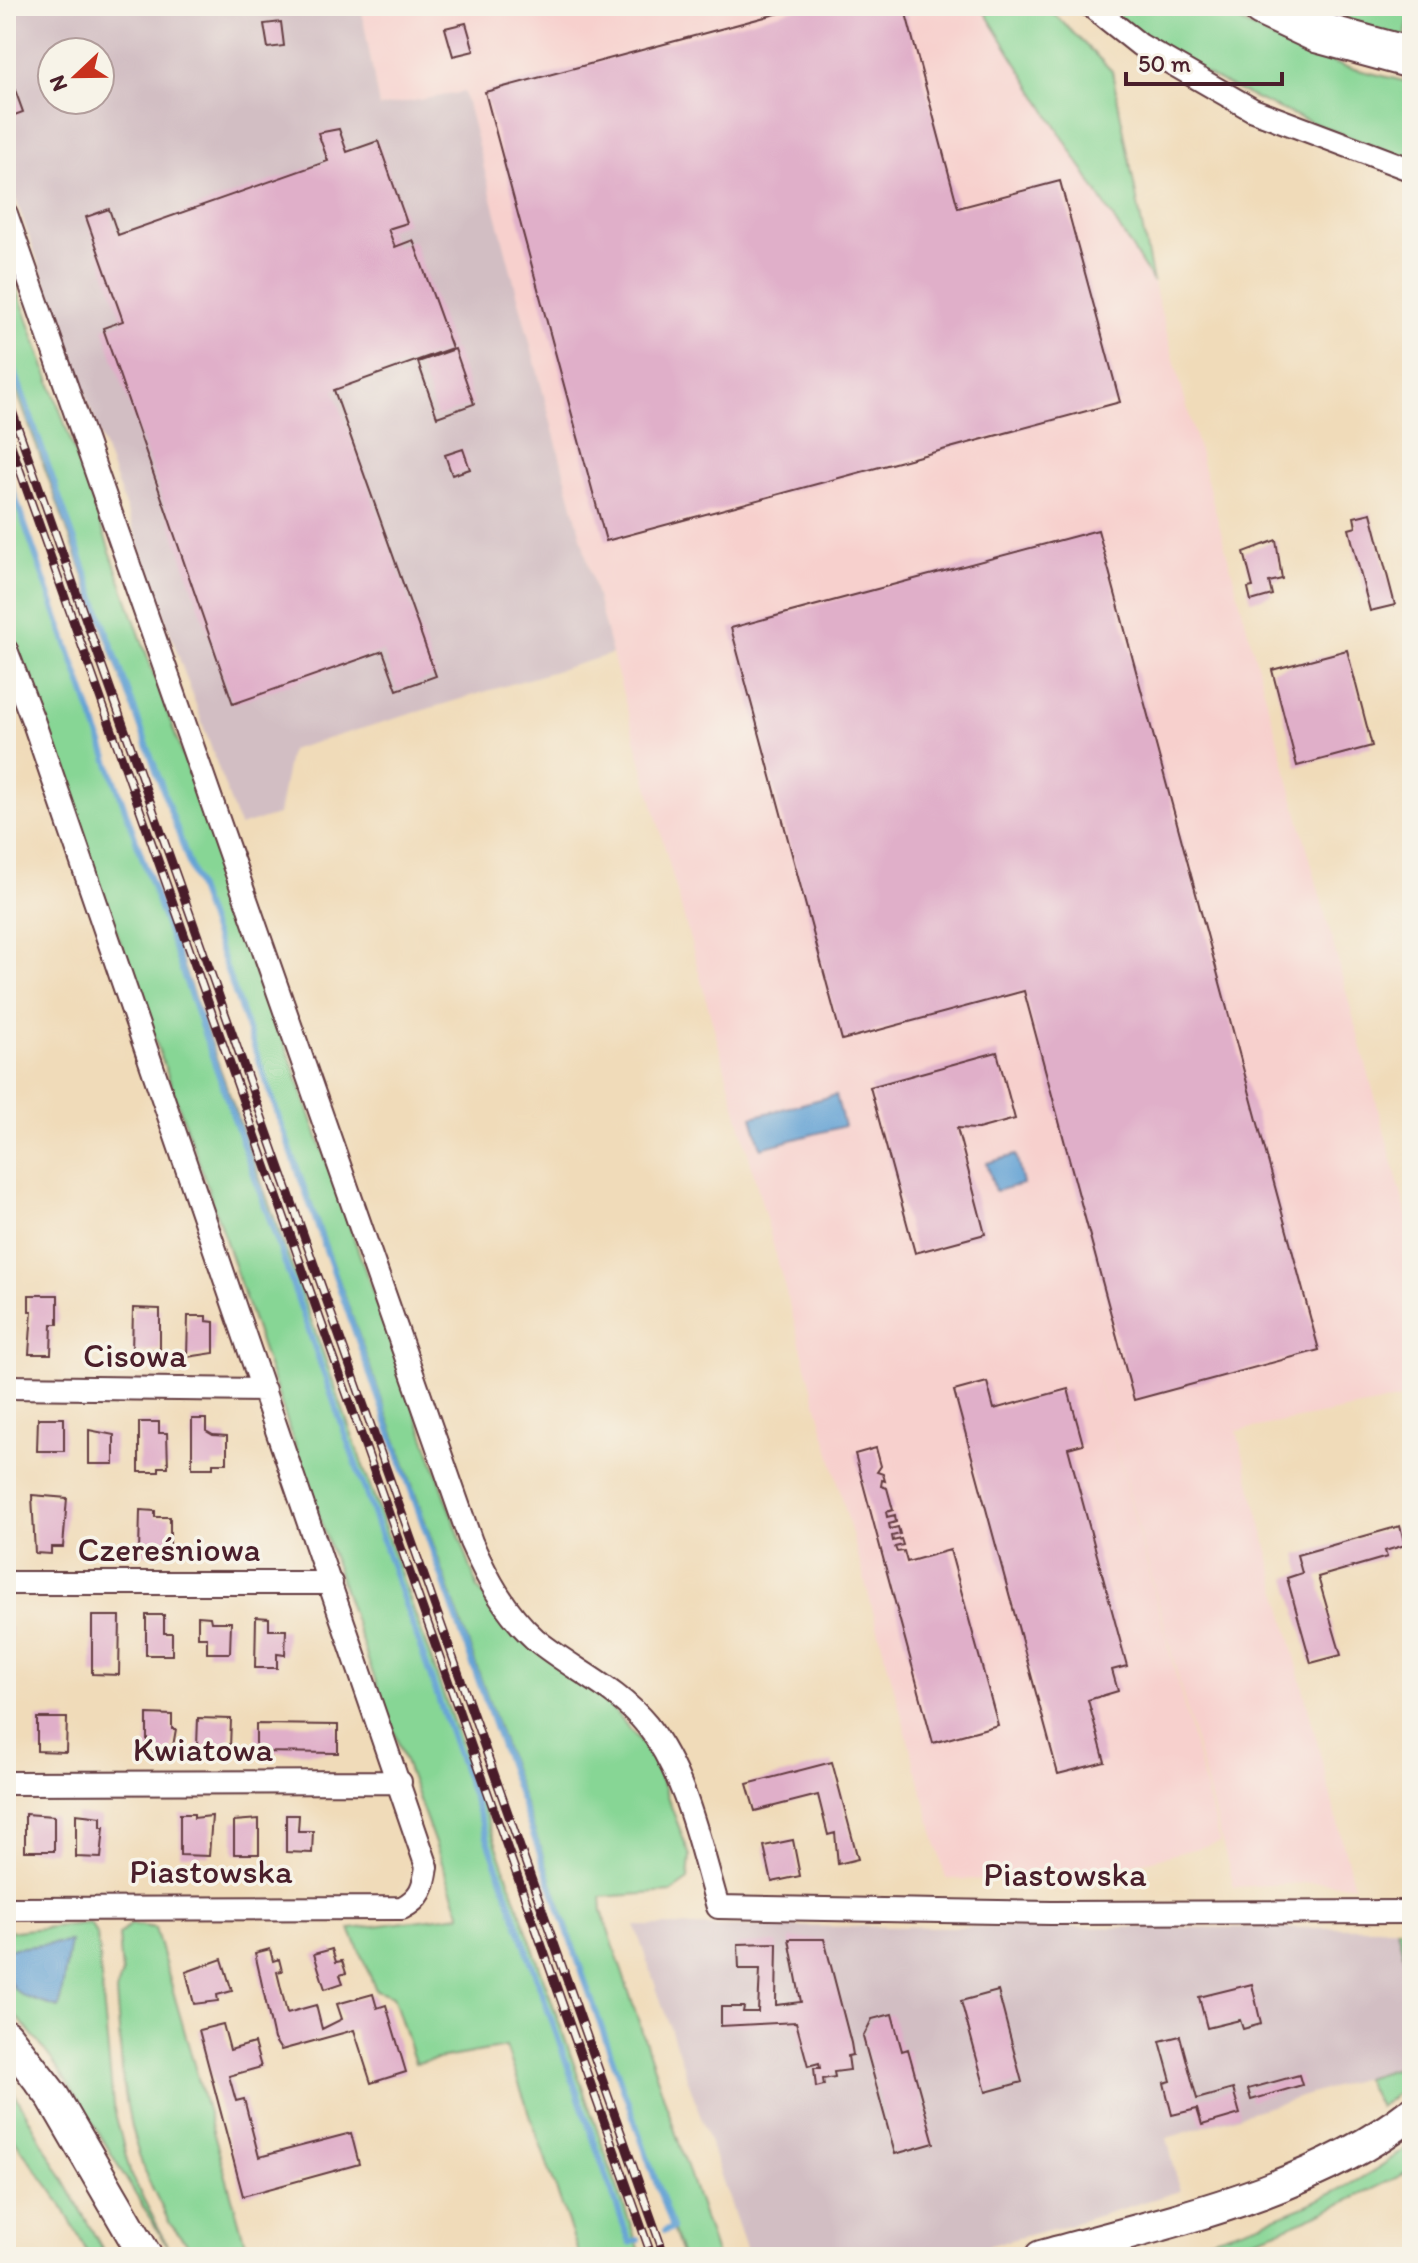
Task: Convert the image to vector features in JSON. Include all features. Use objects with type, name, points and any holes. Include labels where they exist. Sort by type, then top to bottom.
[{"type":"highway","points":[[1262,6],[1320,33],[1412,58]]},
{"type":"street","points":[[1091,6],[1140,45],[1253,110],[1412,170]]},
{"type":"street","name":"Piastowska","points":[[6,214],[471,1542],[497,1594],[515,1618],[536,1639],[620,1699],[645,1723],[665,1751],[680,1781],[718,1907],[1051,1913],[1412,1912]]},
{"type":"street","points":[[6,650],[34,723],[400,1782]]},
{"type":"street","name":"Cisowa","points":[[6,1387],[264,1390]]},
{"type":"street","name":"Czereśniowa","points":[[6,1583],[331,1583]]},
{"type":"street","name":"Piastowska","points":[[6,1909],[402,1908],[415,1901],[423,1890],[427,1867],[400,1782]]},
{"type":"street","name":"Kwiatowa","points":[[6,1783],[400,1782]]},
{"type":"street","points":[[6,2036],[53,2097],[146,2257]]},
{"type":"street","points":[[1041,2257],[1234,2201],[1344,2156],[1412,2113]]},
{"type":"shaded area","points":[[6,6],[361,6],[379,107],[464,92],[612,654],[290,750],[278,815],[239,826],[6,172]]},
{"type":"shaded area","points":[[361,6],[981,6],[1153,282],[1412,1233],[1412,1397],[1237,1431],[1354,1886],[1323,1882],[1234,1887],[1077,1299],[1220,1842],[1072,1881],[946,1879],[612,654],[464,93],[379,107]]},
{"type":"shaded area","points":[[635,1926],[1397,1928],[1412,1992],[1412,2063],[1167,2138],[1180,2191],[1071,2224],[946,2257],[749,2257]]},
{"type":"green space","points":[[981,6],[1046,6],[1112,71],[1153,282]]},
{"type":"green space","points":[[1105,6],[1210,6],[1296,50],[1346,67],[1412,83],[1412,161],[1291,114],[1213,78],[1139,33]]},
{"type":"green space","points":[[1295,6],[1412,6],[1404,41]]},
{"type":"green space","points":[[6,258],[478,1588],[506,1628],[605,1700],[651,1754],[690,1856],[688,1880],[671,1892],[601,1897],[602,1911],[717,2257],[682,2257],[433,1544],[6,362]]},
{"type":"green space","points":[[6,478],[321,1347],[642,2257],[580,2257],[506,2047],[415,2063],[393,1996],[376,1990],[350,1929],[461,1915],[369,1663],[204,1177],[6,621]]},
{"type":"green space","points":[[90,1923],[97,1935],[113,2105],[131,2176],[169,2247],[53,2061],[6,2006],[6,1976],[8,1984],[70,1943],[6,1949],[6,1932]]},
{"type":"green space","points":[[130,1924],[155,1928],[249,2257],[198,2257],[170,2224],[144,2171],[131,2127],[123,2083],[116,1992],[122,1974],[119,1935]]},
{"type":"green space","points":[[1397,1928],[1412,1928],[1412,1992]]},
{"type":"green space","points":[[1412,2063],[1412,2081],[1379,2107],[1364,2078]]},
{"type":"green space","points":[[6,2078],[107,2257],[90,2257],[60,2202],[6,2128]]},
{"type":"green space","points":[[1412,2143],[1412,2170],[1316,2215],[1249,2240],[1214,2249],[1145,2257],[1250,2226],[1319,2200],[1383,2165]]},
{"type":"water","points":[[836,1095],[844,1126],[761,1148],[752,1117]]},
{"type":"water","points":[[1016,1155],[1023,1184],[995,1191],[987,1163]]},
{"type":"water","points":[[70,1942],[59,2008],[24,1996],[12,1985],[8,1976],[6,1949]]},
{"type":"building","points":[[806,6],[904,6],[958,208],[1060,181],[1120,402],[606,541],[485,92]]},
{"type":"building","points":[[281,22],[284,46],[268,48],[264,24]]},
{"type":"building","points":[[466,23],[474,51],[453,56],[445,28]]},
{"type":"building","points":[[6,65],[23,112],[6,118]]},
{"type":"building","points":[[339,129],[347,152],[378,141],[407,223],[388,229],[395,247],[413,240],[452,348],[334,390],[436,676],[397,690],[383,651],[233,704],[103,328],[123,321],[86,217],[109,209],[118,235],[328,161],[318,133]]},
{"type":"building","points":[[455,349],[474,404],[437,417],[418,362]]},
{"type":"building","points":[[463,449],[470,469],[452,475],[445,455]]},
{"type":"building","points":[[1371,513],[1395,605],[1370,611],[1349,529],[1356,527],[1354,517]]},
{"type":"building","points":[[1098,530],[1319,1350],[1134,1400],[1024,991],[842,1040],[731,628]]},
{"type":"building","points":[[1276,540],[1282,579],[1269,582],[1272,595],[1251,601],[1248,588],[1253,587],[1244,552]]},
{"type":"building","points":[[1347,650],[1372,746],[1297,766],[1272,670]]},
{"type":"building","points":[[997,1052],[1015,1119],[978,1129],[957,1128],[985,1234],[915,1253],[870,1087]]},
{"type":"building","points":[[29,1295],[58,1295],[58,1324],[52,1324],[51,1354],[29,1354],[32,1311],[29,1311]]},
{"type":"building","points":[[133,1308],[160,1309],[160,1349],[132,1353]]},
{"type":"building","points":[[188,1316],[206,1316],[206,1321],[214,1322],[214,1353],[187,1357]]},
{"type":"building","points":[[987,1382],[994,1409],[1068,1389],[1083,1444],[1068,1448],[1127,1666],[1112,1670],[1118,1691],[1088,1700],[1105,1762],[1058,1774],[954,1391]]},
{"type":"building","points":[[38,1418],[64,1418],[64,1451],[37,1451]]},
{"type":"building","points":[[192,1419],[206,1419],[206,1431],[227,1436],[227,1463],[213,1463],[213,1468],[192,1468]]},
{"type":"building","points":[[139,1422],[159,1422],[159,1433],[167,1433],[168,1467],[159,1467],[159,1472],[139,1472]]},
{"type":"building","points":[[89,1430],[114,1435],[114,1464],[89,1464]]},
{"type":"building","points":[[876,1448],[881,1466],[877,1472],[883,1474],[885,1481],[882,1480],[881,1486],[887,1488],[893,1510],[886,1512],[887,1517],[895,1515],[896,1522],[889,1524],[890,1529],[898,1527],[900,1534],[892,1536],[893,1541],[901,1539],[903,1545],[895,1547],[897,1552],[904,1551],[907,1562],[950,1550],[998,1725],[933,1743],[855,1454]]},
{"type":"building","points":[[32,1495],[67,1498],[63,1547],[51,1547],[51,1554],[35,1553]]},
{"type":"building","points":[[140,1510],[155,1511],[155,1517],[170,1517],[170,1554],[139,1554]]},
{"type":"building","points":[[1400,1526],[1405,1545],[1385,1551],[1387,1557],[1318,1577],[1341,1655],[1311,1663],[1287,1578],[1302,1573],[1297,1555]]},
{"type":"building","points":[[146,1615],[164,1615],[164,1633],[172,1633],[172,1655],[146,1655]]},
{"type":"building","points":[[92,1616],[120,1616],[119,1675],[92,1674]]},
{"type":"building","points":[[198,1616],[210,1617],[211,1622],[231,1622],[230,1653],[207,1653],[207,1637],[198,1637]]},
{"type":"building","points":[[256,1617],[269,1618],[269,1630],[286,1630],[285,1655],[277,1654],[277,1668],[255,1668]]},
{"type":"building","points":[[6,1628],[11,1628],[11,1661],[6,1661]]},
{"type":"building","points":[[147,1714],[172,1715],[172,1729],[176,1729],[172,1752],[147,1754]]},
{"type":"building","points":[[37,1718],[67,1718],[66,1752],[37,1751]]},
{"type":"building","points":[[198,1718],[231,1719],[230,1749],[197,1747]]},
{"type":"building","points":[[256,1724],[338,1725],[338,1753],[256,1752]]},
{"type":"building","points":[[832,1762],[858,1859],[838,1864],[835,1833],[828,1835],[818,1795],[755,1811],[747,1784]]},
{"type":"building","points":[[25,1814],[54,1816],[54,1851],[25,1851]]},
{"type":"building","points":[[76,1814],[101,1817],[101,1827],[104,1827],[101,1858],[76,1857]]},
{"type":"building","points":[[180,1814],[194,1814],[194,1818],[212,1816],[209,1856],[180,1855]]},
{"type":"building","points":[[286,1815],[299,1815],[298,1831],[313,1831],[312,1853],[286,1852]]},
{"type":"building","points":[[259,1819],[259,1854],[234,1854],[234,1821]]},
{"type":"building","points":[[793,1840],[800,1876],[772,1882],[764,1846]]},
{"type":"building","points":[[789,1939],[824,1939],[851,2043],[853,2055],[848,2056],[850,2070],[834,2072],[835,2077],[823,2079],[824,2085],[816,2087],[814,2068],[820,2068],[819,2063],[808,2066],[796,2022],[721,2026],[721,2007],[744,2007],[743,2012],[758,2012],[760,1969],[739,1969],[738,1944],[777,1943],[776,2005],[801,2002]]},
{"type":"building","points":[[270,1949],[273,1961],[279,1959],[282,1971],[277,1972],[287,2013],[316,2005],[322,2029],[342,2019],[337,2004],[373,1994],[377,2008],[386,2005],[406,2072],[371,2083],[354,2030],[281,2050],[274,2039],[255,1953]]},
{"type":"building","points":[[332,1949],[336,1962],[342,1961],[346,1973],[340,1975],[343,1983],[325,1989],[314,1954]]},
{"type":"building","points":[[222,1959],[232,1991],[217,1995],[218,2001],[194,2004],[186,1972]]},
{"type":"building","points":[[1252,1984],[1261,2024],[1243,2029],[1240,2020],[1207,2028],[1199,1997]]},
{"type":"building","points":[[998,1991],[1022,2082],[986,2092],[961,2001]]},
{"type":"building","points":[[892,2014],[902,2051],[908,2049],[934,2143],[895,2154],[863,2037],[872,2019]]},
{"type":"building","points":[[223,2024],[230,2050],[254,2043],[261,2067],[229,2076],[236,2101],[244,2099],[259,2157],[351,2133],[359,2164],[243,2196],[199,2030]]},
{"type":"building","points":[[1180,2036],[1197,2099],[1233,2089],[1240,2114],[1202,2125],[1197,2109],[1172,2115],[1164,2083],[1171,2081],[1160,2041]]},
{"type":"building","points":[[1299,2075],[1302,2085],[1251,2100],[1248,2089]]},
{"type":"waterway","points":[[6,347],[646,2153],[672,2228],[665,2231]]},
{"type":"waterway","points":[[6,471],[630,2243],[638,2240]]},
{"type":"railway","points":[[6,394],[665,2257]]},
{"type":"railway","points":[[6,431],[652,2257]]}]
